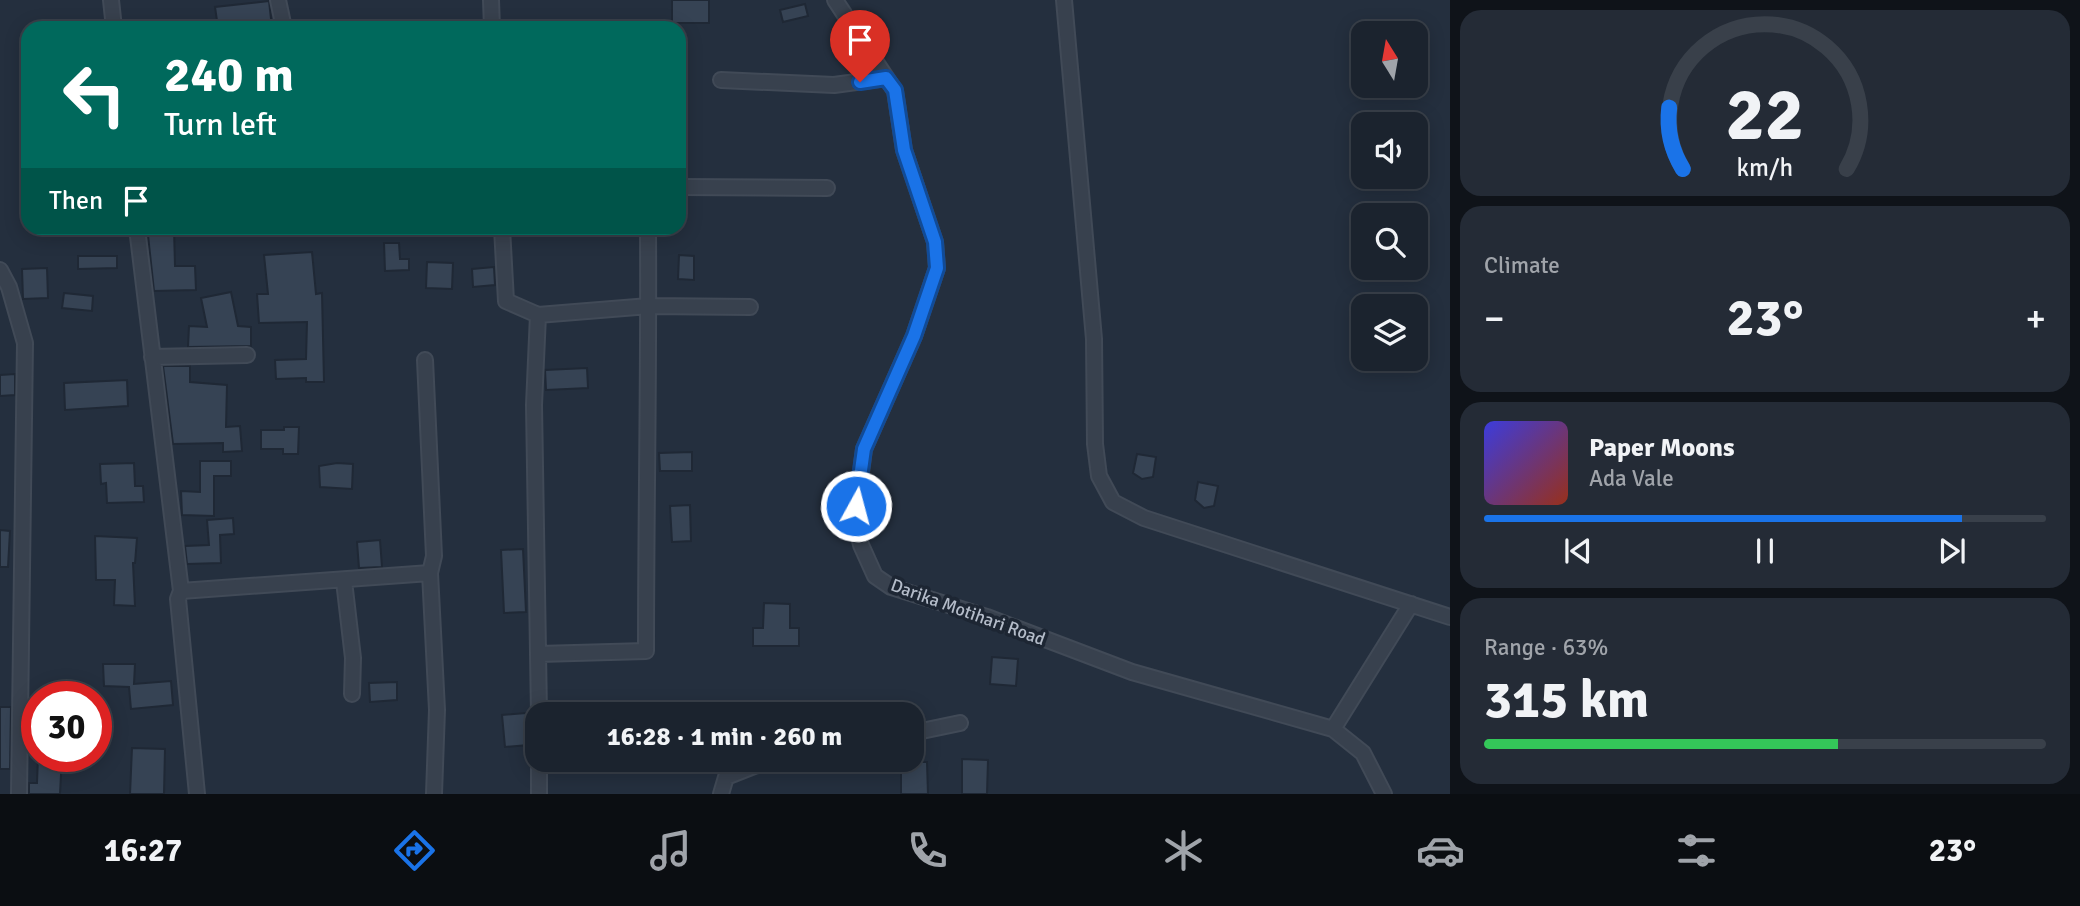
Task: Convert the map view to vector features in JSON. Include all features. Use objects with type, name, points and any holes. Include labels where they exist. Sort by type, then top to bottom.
[{"type":"street","points":[[111,0],[113,21]]},
{"type":"street","points":[[278,0],[282,21]]},
{"type":"street","points":[[491,0],[492,21]]},
{"type":"street","name":"Darika Motihari Road","points":[[835,0],[895,90],[904,150],[935,242],[937,268],[914,336],[864,449],[855,520],[861,545],[875,576],[891,587],[987,617],[1132,672],[1336,725],[1363,753],[1384,794]]},
{"type":"street","points":[[1064,0],[1094,339],[1095,444],[1099,476],[1113,502],[1144,518],[1450,617]]},
{"type":"street","points":[[721,80],[834,85],[886,78]]},
{"type":"street","points":[[686,187],[827,188]]},
{"type":"street","points":[[138,235],[181,591],[178,599],[197,794]]},
{"type":"street","points":[[502,235],[506,301],[538,315],[649,306],[750,307]]},
{"type":"street","points":[[539,654],[646,652],[648,235]]},
{"type":"street","points":[[0,270],[9,287],[24,342],[19,794]]},
{"type":"street","points":[[538,315],[534,405],[539,702]]},
{"type":"street","points":[[152,357],[247,355]]},
{"type":"street","points":[[425,360],[434,556],[430,573],[437,734],[434,794]]},
{"type":"street","points":[[181,591],[430,573]]},
{"type":"street","points":[[344,581],[353,658],[352,694]]},
{"type":"street","points":[[1336,725],[1411,604]]},
{"type":"street","points":[[924,730],[960,723]]},
{"type":"street","points":[[539,772],[539,794]]},
{"type":"street","points":[[721,794],[726,777],[738,772]]},
{"type":"building","points":[[672,0],[709,0],[709,23],[672,21]]},
{"type":"building","points":[[269,1],[271,21],[217,21],[215,7]]},
{"type":"building","points":[[805,4],[808,16],[783,22],[780,10]]},
{"type":"building","points":[[148,235],[174,235],[175,266],[195,266],[196,290],[154,291]]},
{"type":"building","points":[[384,243],[399,243],[400,259],[409,259],[409,270],[385,271]]},
{"type":"building","points":[[312,252],[316,294],[322,293],[324,382],[306,382],[306,378],[276,379],[275,360],[306,359],[307,322],[259,323],[257,294],[268,294],[264,255]]},
{"type":"building","points":[[679,255],[694,256],[694,280],[678,279]]},
{"type":"building","points":[[78,256],[117,256],[117,268],[78,269]]},
{"type":"building","points":[[427,262],[453,263],[452,289],[426,288]]},
{"type":"building","points":[[494,267],[495,285],[473,287],[472,269]]},
{"type":"building","points":[[47,268],[48,298],[23,299],[22,269]]},
{"type":"building","points":[[231,292],[238,326],[251,327],[251,346],[188,347],[189,326],[207,327],[201,298]]},
{"type":"building","points":[[64,293],[93,296],[92,311],[62,308]]},
{"type":"building","points":[[163,366],[190,366],[190,382],[227,385],[226,427],[240,426],[242,451],[223,452],[223,443],[173,444]]},
{"type":"building","points":[[587,368],[588,388],[546,390],[545,370]]},
{"type":"building","points":[[15,374],[15,395],[0,396],[0,375]]},
{"type":"building","points":[[127,380],[128,406],[65,410],[64,383]]},
{"type":"building","points":[[284,427],[299,427],[298,454],[283,454],[283,449],[261,449],[261,430],[284,430]]},
{"type":"building","points":[[692,452],[692,471],[660,471],[659,453]]},
{"type":"building","points":[[1137,454],[1156,457],[1153,477],[1142,479],[1133,473]]},
{"type":"building","points":[[200,461],[231,461],[231,476],[214,476],[214,516],[182,515],[181,491],[200,492]]},
{"type":"building","points":[[134,463],[135,486],[143,486],[144,502],[107,503],[106,483],[101,484],[100,464]]},
{"type":"building","points":[[353,464],[352,489],[320,487],[319,466]]},
{"type":"building","points":[[1198,482],[1218,486],[1214,506],[1204,508],[1195,500]]},
{"type":"building","points":[[690,505],[691,541],[672,542],[670,506]]},
{"type":"building","points":[[233,518],[234,534],[220,535],[221,563],[187,564],[185,546],[209,545],[207,520]]},
{"type":"building","points":[[0,530],[10,531],[8,567],[0,567]]},
{"type":"building","points":[[95,536],[137,538],[133,563],[135,606],[114,605],[115,580],[96,580]]},
{"type":"building","points":[[380,540],[382,567],[359,568],[357,542]]},
{"type":"building","points":[[523,549],[526,612],[504,613],[501,550]]},
{"type":"building","points":[[764,603],[790,604],[790,628],[799,628],[799,646],[753,646],[753,628],[763,628]]},
{"type":"building","points":[[992,657],[1018,659],[1016,686],[990,684]]},
{"type":"building","points":[[103,664],[135,664],[134,684],[171,681],[173,705],[131,709],[129,687],[112,686],[112,681],[104,681]]},
{"type":"building","points":[[397,682],[397,700],[370,702],[369,683]]},
{"type":"building","points":[[0,707],[11,707],[10,769],[0,769]]},
{"type":"building","points":[[525,713],[525,745],[505,747],[502,715]]},
{"type":"building","points":[[132,748],[165,749],[164,794],[130,794]]},
{"type":"building","points":[[962,759],[988,760],[987,794],[962,794]]},
{"type":"building","points":[[924,762],[927,762],[928,794],[901,794],[901,772],[924,772]]},
{"type":"building","points":[[37,772],[61,772],[60,794],[29,794],[29,783],[37,783]]},
{"type":"route","points":[[856,506],[864,449],[914,336],[937,268],[935,242],[904,150],[895,90],[886,78],[860,82]]}]
